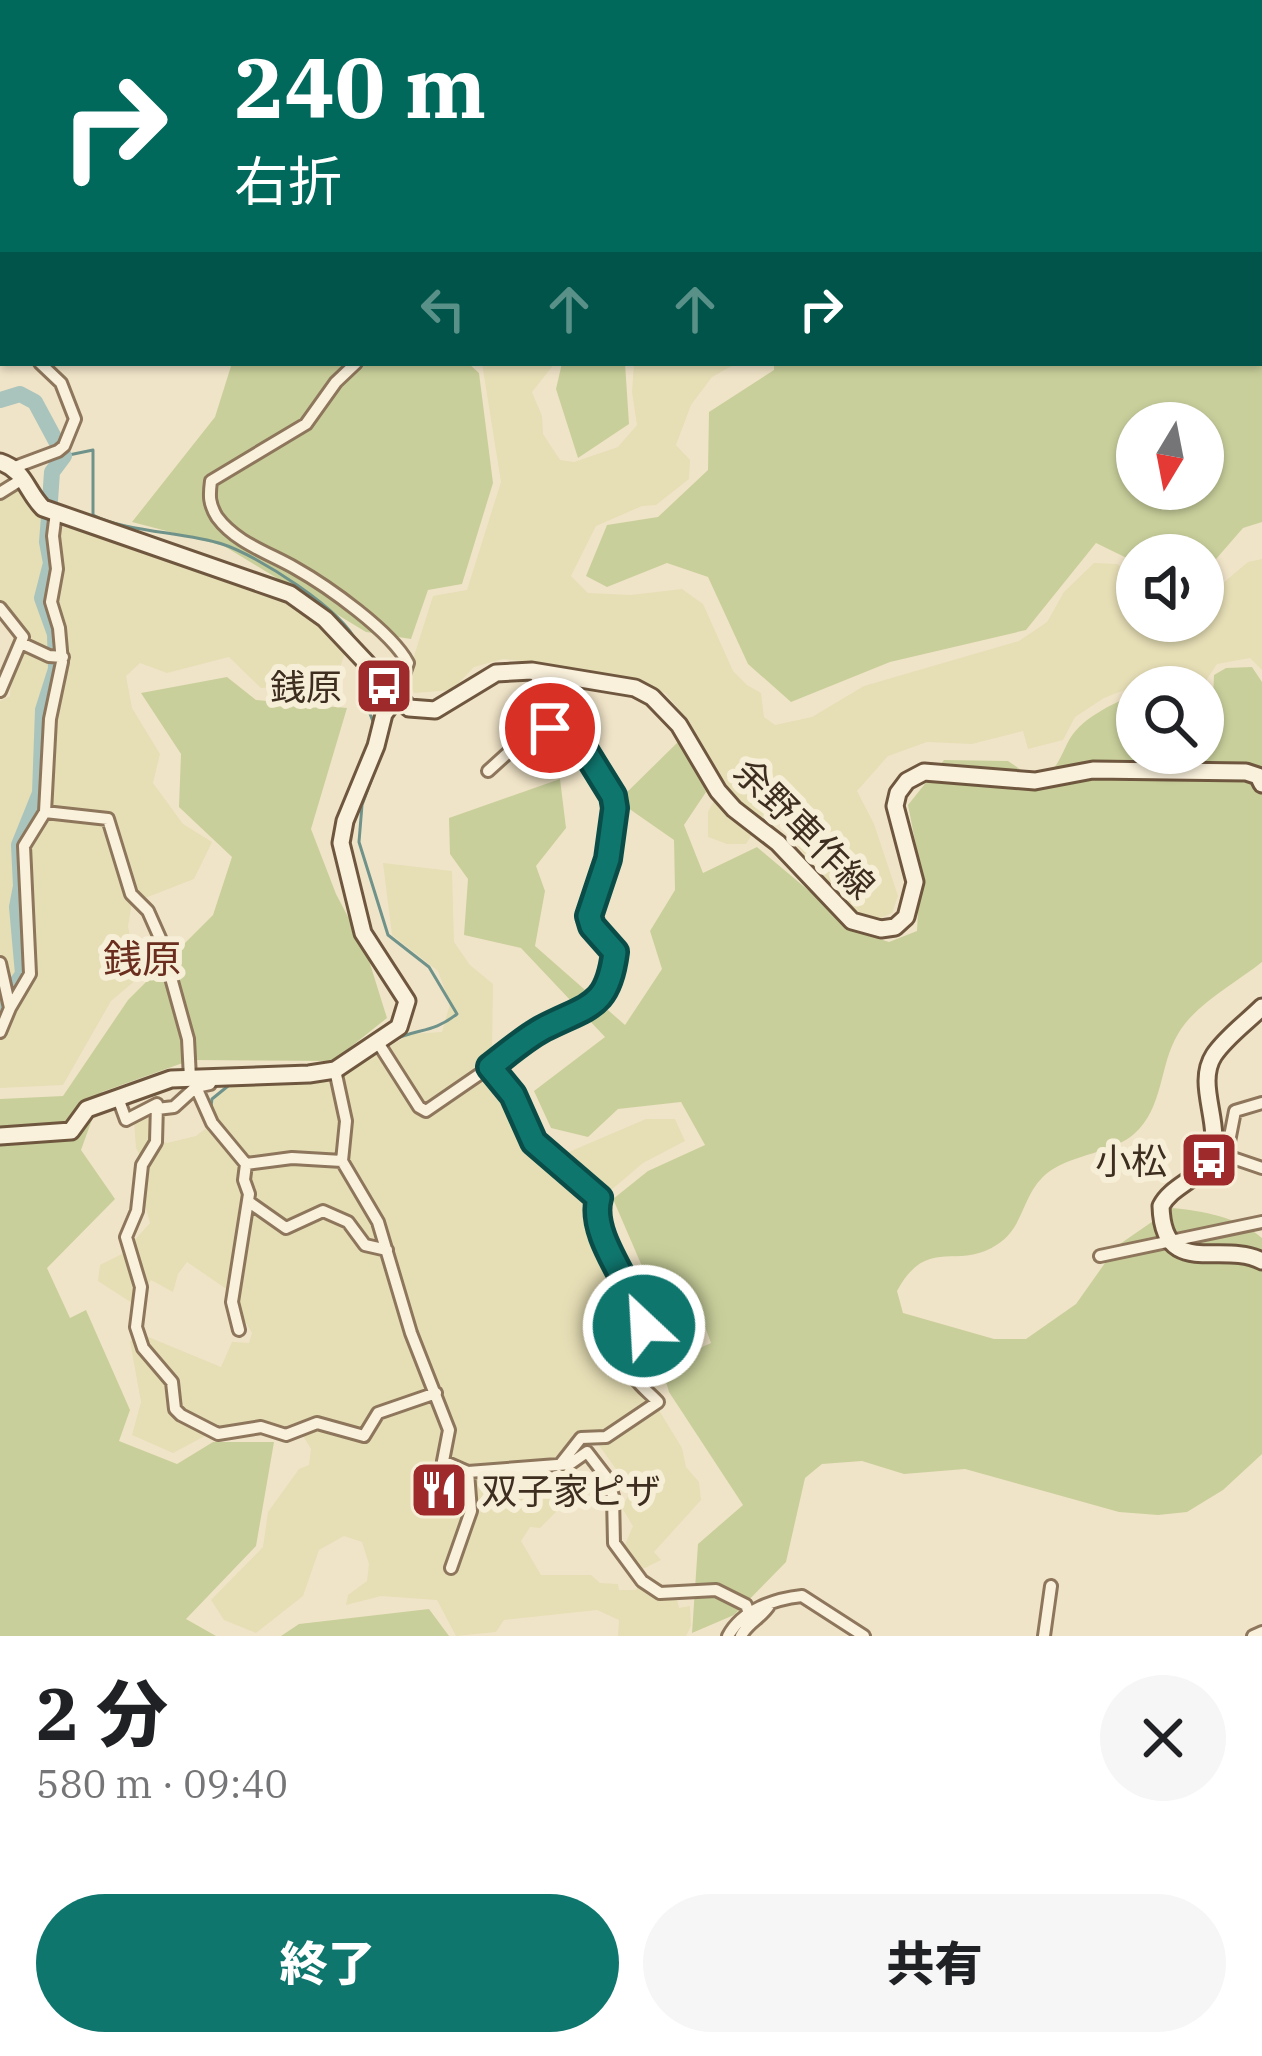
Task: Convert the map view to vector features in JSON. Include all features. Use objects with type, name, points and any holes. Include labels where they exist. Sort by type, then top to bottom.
[{"type":"main road","points":[[0,1136],[71,1131],[87,1109],[159,1084],[214,1076],[335,1070],[399,1027],[407,1000],[363,933],[341,843],[384,714],[396,698],[325,619],[290,594],[43,508],[13,469]]},
{"type":"main road","name":"余野車作線","points":[[396,698],[424,712],[496,673],[532,671],[635,688],[652,697],[679,725],[718,791],[778,843],[852,922],[865,928],[895,927],[906,917],[913,899],[914,882],[895,806],[907,781],[924,772],[1035,781],[1093,770],[1246,772],[1261,778]]},
{"type":"main road","points":[[1262,1006],[1214,1055],[1208,1086],[1214,1144],[1204,1166],[1167,1195],[1161,1206],[1170,1239],[1189,1256],[1232,1252],[1262,1261]]},
{"type":"street","points":[[0,494],[13,469],[61,449],[74,412],[57,375],[44,366]]},
{"type":"street","points":[[353,366],[306,424],[211,482],[209,500],[218,518],[239,536],[358,610],[403,653],[408,663],[396,698]]},
{"type":"street","points":[[8,1001],[27,983],[30,966],[25,846],[45,812],[58,656],[59,628],[51,602],[57,569],[56,512]]},
{"type":"street","points":[[0,608],[22,632],[0,691]]},
{"type":"street","points":[[21,643],[58,656]]},
{"type":"street","points":[[377,1041],[419,1107],[427,1111],[540,1030],[592,1006],[611,982],[615,952],[589,916],[608,859],[615,808],[574,725],[565,720],[532,671]]},
{"type":"street","points":[[488,771],[531,732],[565,720]]},
{"type":"street","points":[[45,812],[108,819],[130,894],[148,911],[160,938],[188,1039],[193,1082],[212,1123],[246,1164],[249,1202],[232,1302],[239,1330]]},
{"type":"street","points":[[0,963],[8,1001],[0,1032]]},
{"type":"street","points":[[490,1067],[513,1095],[534,1142],[599,1198],[597,1218],[621,1281],[639,1305],[644,1326],[643,1347],[631,1359],[630,1370],[658,1402],[605,1438],[581,1438],[559,1466]]},
{"type":"street","points":[[335,1070],[346,1121],[342,1161],[378,1222],[411,1333],[449,1430],[443,1461],[468,1472],[570,1465],[586,1452],[607,1478],[614,1508],[614,1543],[642,1581],[659,1593],[716,1590],[746,1605],[749,1612]]},
{"type":"street","points":[[118,1098],[126,1120],[157,1106],[174,1107],[193,1082]]},
{"type":"street","points":[[159,1084],[157,1142],[142,1165],[137,1211],[126,1238],[141,1287],[136,1327],[143,1348],[172,1382],[175,1409],[218,1434],[261,1427],[286,1436],[317,1423],[364,1436],[378,1413],[436,1393]]},
{"type":"street","points":[[1204,1166],[1221,1166],[1227,1156],[1234,1111],[1262,1103]]},
{"type":"street","points":[[1227,1156],[1262,1168]]},
{"type":"street","points":[[246,1164],[342,1161]]},
{"type":"street","points":[[249,1202],[286,1228],[323,1211],[348,1222],[365,1245],[386,1250]]},
{"type":"street","points":[[1100,1256],[1262,1222]]},
{"type":"street","points":[[451,1568],[471,1510],[468,1472]]},
{"type":"street","points":[[1044,1636],[1051,1586]]},
{"type":"street","points":[[728,1636],[749,1612],[802,1596],[864,1636]]},
{"type":"street","points":[[741,1636],[770,1604]]},
{"type":"street","points":[[1253,1636],[1262,1632]]},
{"type":"shaded area","points":[[482,366],[553,366],[532,392],[543,434],[560,460],[574,462],[618,447],[637,425],[634,366],[732,366],[712,377],[691,405],[676,445],[690,460],[689,479],[656,505],[642,506],[596,526],[571,576],[588,593],[631,595],[682,589],[703,604],[733,671],[761,693],[764,717],[775,725],[812,717],[864,686],[1019,641],[1047,622],[1064,592],[1094,563],[1116,564],[1116,642],[1224,642],[1224,582],[1248,562],[1262,559],[1262,670],[1250,658],[1216,666],[1116,666],[1116,693],[1075,717],[1063,740],[1028,749],[1023,731],[972,744],[927,742],[888,756],[857,791],[874,824],[898,896],[892,913],[879,919],[857,914],[767,811],[746,844],[708,837],[708,812],[724,782],[689,721],[665,693],[503,659],[474,667],[452,690],[414,693],[407,678],[433,596],[467,590],[501,482]]},
{"type":"shaded area","points":[[18,488],[30,508],[62,527],[93,530],[267,590],[312,620],[345,652],[336,682],[261,688],[229,657],[167,673],[140,663],[126,676],[132,708],[160,754],[153,783],[183,824],[212,842],[194,879],[132,903],[128,926],[137,979],[111,1001],[63,1085],[0,1088],[0,976],[6,971],[0,953],[0,701],[10,696],[12,666],[28,636],[0,601],[0,498]]},
{"type":"shaded area","points":[[383,863],[452,871],[454,942],[470,965],[493,984],[492,1054],[487,1075],[508,1099],[527,1142],[550,1160],[646,1119],[675,1119],[685,1141],[643,1163],[591,1207],[594,1230],[613,1278],[633,1304],[655,1301],[694,1316],[697,1335],[690,1348],[679,1351],[674,1347],[656,1354],[633,1345],[624,1356],[625,1370],[640,1393],[657,1407],[682,1448],[686,1467],[699,1482],[701,1500],[654,1552],[661,1560],[641,1570],[624,1547],[633,1526],[622,1508],[631,1490],[598,1444],[583,1447],[559,1471],[564,1504],[540,1528],[530,1527],[521,1541],[541,1575],[591,1575],[600,1583],[618,1584],[619,1590],[636,1590],[639,1585],[660,1599],[677,1599],[679,1608],[690,1606],[691,1626],[686,1636],[618,1636],[619,1620],[597,1610],[504,1620],[496,1632],[456,1636],[437,1600],[381,1596],[346,1605],[348,1595],[367,1581],[369,1564],[362,1542],[344,1536],[319,1550],[303,1596],[256,1633],[224,1620],[211,1600],[263,1547],[268,1512],[299,1469],[309,1465],[311,1449],[296,1424],[287,1429],[260,1420],[220,1428],[173,1453],[132,1435],[141,1402],[130,1341],[146,1336],[221,1367],[232,1342],[249,1343],[252,1333],[225,1288],[187,1262],[173,1292],[151,1280],[135,1305],[98,1281],[100,1265],[122,1254],[150,1223],[144,1201],[148,1172],[136,1148],[134,1121],[151,1117],[152,1137],[167,1143],[196,1136],[217,1120],[211,1107],[217,1093],[229,1084],[330,1082],[410,1034],[442,1032],[450,1004],[438,971],[392,935]]},
{"type":"green space","points":[[231,366],[471,366],[479,373],[493,483],[462,584],[428,590],[411,639],[366,632],[224,546],[132,522],[215,417]]},
{"type":"green space","points":[[561,366],[625,366],[629,424],[578,458],[556,389]]},
{"type":"green space","points":[[774,366],[1262,366],[1262,522],[1243,528],[1224,550],[1224,534],[1116,534],[1116,553],[1096,543],[1026,630],[890,662],[791,702],[748,664],[708,577],[667,563],[607,587],[586,576],[607,525],[658,517],[708,470],[709,412]]},
{"type":"green space","points":[[1252,667],[1262,682],[1262,962],[1185,1023],[1172,1046],[1151,1112],[1134,1134],[1050,1171],[1034,1189],[1014,1228],[998,1244],[969,1255],[932,1258],[909,1274],[897,1291],[903,1313],[994,1339],[1026,1339],[1076,1304],[1117,1246],[1172,1208],[1231,1220],[1262,1238],[1262,1454],[1223,1490],[1187,1512],[1158,1515],[1119,1512],[965,1469],[904,1474],[862,1461],[822,1464],[805,1478],[786,1562],[734,1615],[692,1633],[698,1544],[743,1505],[669,1392],[661,1365],[711,1343],[697,1305],[651,1287],[613,1199],[648,1171],[705,1145],[681,1102],[618,1109],[588,1137],[551,1128],[534,1091],[605,1037],[521,948],[464,935],[468,879],[450,854],[449,818],[560,779],[566,828],[536,866],[545,891],[535,946],[625,1025],[662,969],[650,931],[675,890],[674,840],[618,801],[681,739],[706,792],[684,825],[703,873],[757,847],[858,932],[889,942],[917,931],[920,867],[908,805],[944,760],[1008,761],[1039,782],[1072,735],[1116,704],[1116,774],[1224,774],[1226,668]]},
{"type":"green space","points":[[227,677],[256,700],[347,708],[311,829],[336,894],[366,951],[387,1018],[333,1061],[191,1060],[102,1092],[81,1150],[115,1199],[47,1268],[70,1318],[86,1310],[130,1410],[119,1441],[177,1464],[213,1442],[274,1442],[256,1546],[186,1619],[216,1636],[0,1636],[0,1099],[63,1096],[128,1000],[213,915],[232,857],[179,807],[181,754],[141,693]]},
{"type":"green space","points":[[429,1609],[449,1636],[281,1636],[299,1624]]},
{"type":"waterway","points":[[0,400],[20,394],[35,402],[64,456],[52,472],[50,501]]},
{"type":"waterway","points":[[64,456],[93,450],[93,515],[237,550],[317,600],[357,643]]},
{"type":"waterway","points":[[0,1007],[23,974],[17,907],[19,845],[40,793],[43,710],[56,669],[55,634],[42,598],[51,563],[49,517]]},
{"type":"waterway","points":[[363,670],[365,701],[374,724]]},
{"type":"waterway","points":[[385,743],[362,805],[359,842],[388,935],[429,967],[457,1014],[393,1040]]},
{"type":"waterway","points":[[297,1082],[329,1078]]},
{"type":"waterway","points":[[211,1106],[212,1099],[228,1086]]},
{"type":"place","name":"銭原","points":[[384,686]]},
{"type":"place","name":"小松","points":[[1209,1160]]},
{"type":"place","name":"双子家ピザ","points":[[439,1490]]},
{"type":"district","name":"銭原","points":[[142,958]]},
{"type":"route","points":[[550,728],[565,720],[574,725],[574,733],[613,796],[608,859],[589,916],[615,952],[611,982],[592,1006],[540,1030],[490,1067],[513,1095],[534,1142],[599,1198],[597,1218],[621,1281],[639,1305],[644,1326]]}]
